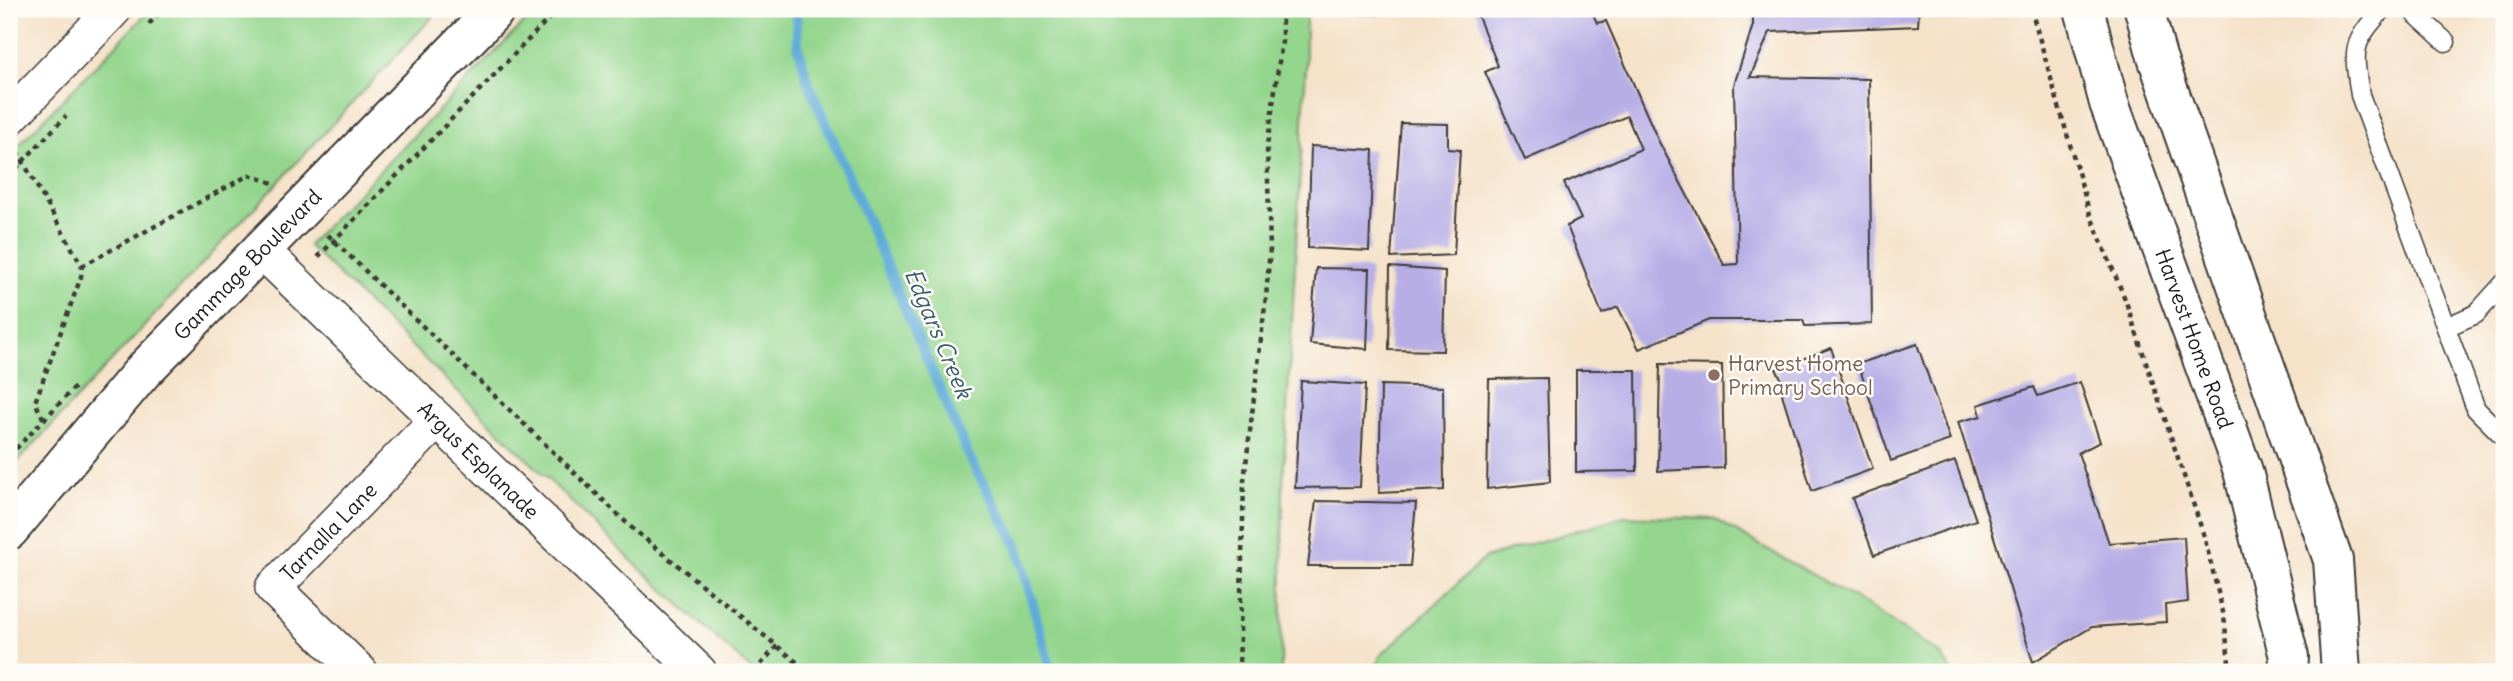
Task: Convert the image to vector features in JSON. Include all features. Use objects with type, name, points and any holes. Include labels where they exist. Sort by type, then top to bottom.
[{"type":"street","points":[[16,95],[114,9]]},
{"type":"street","name":"Gammage Boulevard","points":[[9,530],[143,371],[260,249],[286,195],[496,9]]},
{"type":"street","name":"Harvest Home Road","points":[[2084,9],[2109,103],[2243,471],[2289,657],[2288,672]]},
{"type":"street","points":[[2144,9],[2157,57],[2333,560],[2341,672]]},
{"type":"street","name":"Argus Esplanade","points":[[260,249],[699,672]]},
{"type":"street","name":"Tarnalla Lane","points":[[360,672],[273,588],[437,419]]},
{"type":"lane","points":[[2383,9],[2360,34],[2354,56],[2360,95],[2476,409],[2504,437]]},
{"type":"lane","points":[[2410,9],[2446,42]]},
{"type":"lane","points":[[2446,327],[2476,314],[2504,284]]},
{"type":"path","points":[[294,282],[558,9]]},
{"type":"path","points":[[1239,672],[1244,481],[1270,249],[1267,146],[1282,41],[1282,9]]},
{"type":"path","points":[[2031,9],[2090,214],[2124,299],[2204,536],[2224,616],[2230,672]]},
{"type":"path","points":[[9,141],[26,161],[82,266]]},
{"type":"path","points":[[44,419],[35,402],[82,266],[249,175],[286,195],[634,529],[809,672]]},
{"type":"path","points":[[754,672],[778,645]]},
{"type":"green space","points":[[151,9],[440,9],[9,471],[9,155]]},
{"type":"green space","points":[[537,9],[1306,9],[1306,67],[1283,484],[1281,672],[754,672],[634,563],[308,245]]},
{"type":"green space","points":[[1624,516],[1714,519],[1861,602],[1939,653],[1953,672],[1374,672],[1380,656],[1485,558]]},
{"type":"building","points":[[1317,9],[1379,9],[1379,15],[1317,13]]},
{"type":"building","points":[[1475,9],[1591,9],[1597,23],[1606,21],[1658,140],[1724,265],[1738,264],[1734,85],[1753,25],[1753,9],[1919,9],[1918,26],[1770,32],[1750,77],[1869,79],[1872,324],[1805,326],[1803,320],[1709,320],[1639,349],[1618,307],[1602,314],[1567,226],[1581,219],[1564,183],[1641,149],[1627,116],[1525,160],[1485,72],[1498,66]]},
{"type":"building","points":[[1967,9],[1967,16],[1926,10]]},
{"type":"building","points":[[1401,123],[1448,124],[1448,149],[1460,150],[1454,255],[1391,258]]},
{"type":"building","points":[[1311,146],[1373,150],[1369,251],[1308,248]]},
{"type":"building","points":[[1390,267],[1445,271],[1443,351],[1389,350]]},
{"type":"building","points":[[1316,268],[1370,269],[1367,349],[1310,344]]},
{"type":"building","points":[[1917,344],[1950,440],[1891,461],[1858,364]]},
{"type":"building","points":[[1831,348],[1873,469],[1812,491],[1782,394],[1787,389],[1776,369]]},
{"type":"building","points":[[1660,364],[1722,365],[1724,468],[1658,471]]},
{"type":"building","points":[[1576,370],[1636,370],[1637,471],[1576,472]]},
{"type":"building","points":[[1547,378],[1550,482],[1487,489],[1489,379]]},
{"type":"building","points":[[1301,381],[1365,385],[1360,487],[1295,488]]},
{"type":"building","points":[[2080,382],[2100,442],[2078,453],[2109,543],[2184,537],[2188,602],[2165,605],[2166,622],[2092,627],[2033,662],[1958,422],[1981,416],[1978,405],[2034,387],[2038,396]]},
{"type":"building","points":[[1381,385],[1443,387],[1444,490],[1379,493]]},
{"type":"building","points":[[1955,461],[1976,520],[1874,555],[1852,498]]},
{"type":"building","points":[[1316,501],[1416,503],[1410,566],[1308,566]]},
{"type":"waterway","name":"Edgars Creek","points":[[796,9],[798,45],[808,82],[969,457],[1017,545],[1051,672]]},
{"type":"place","name":"Harvest Home Primary School","points":[[1714,375]]}]
